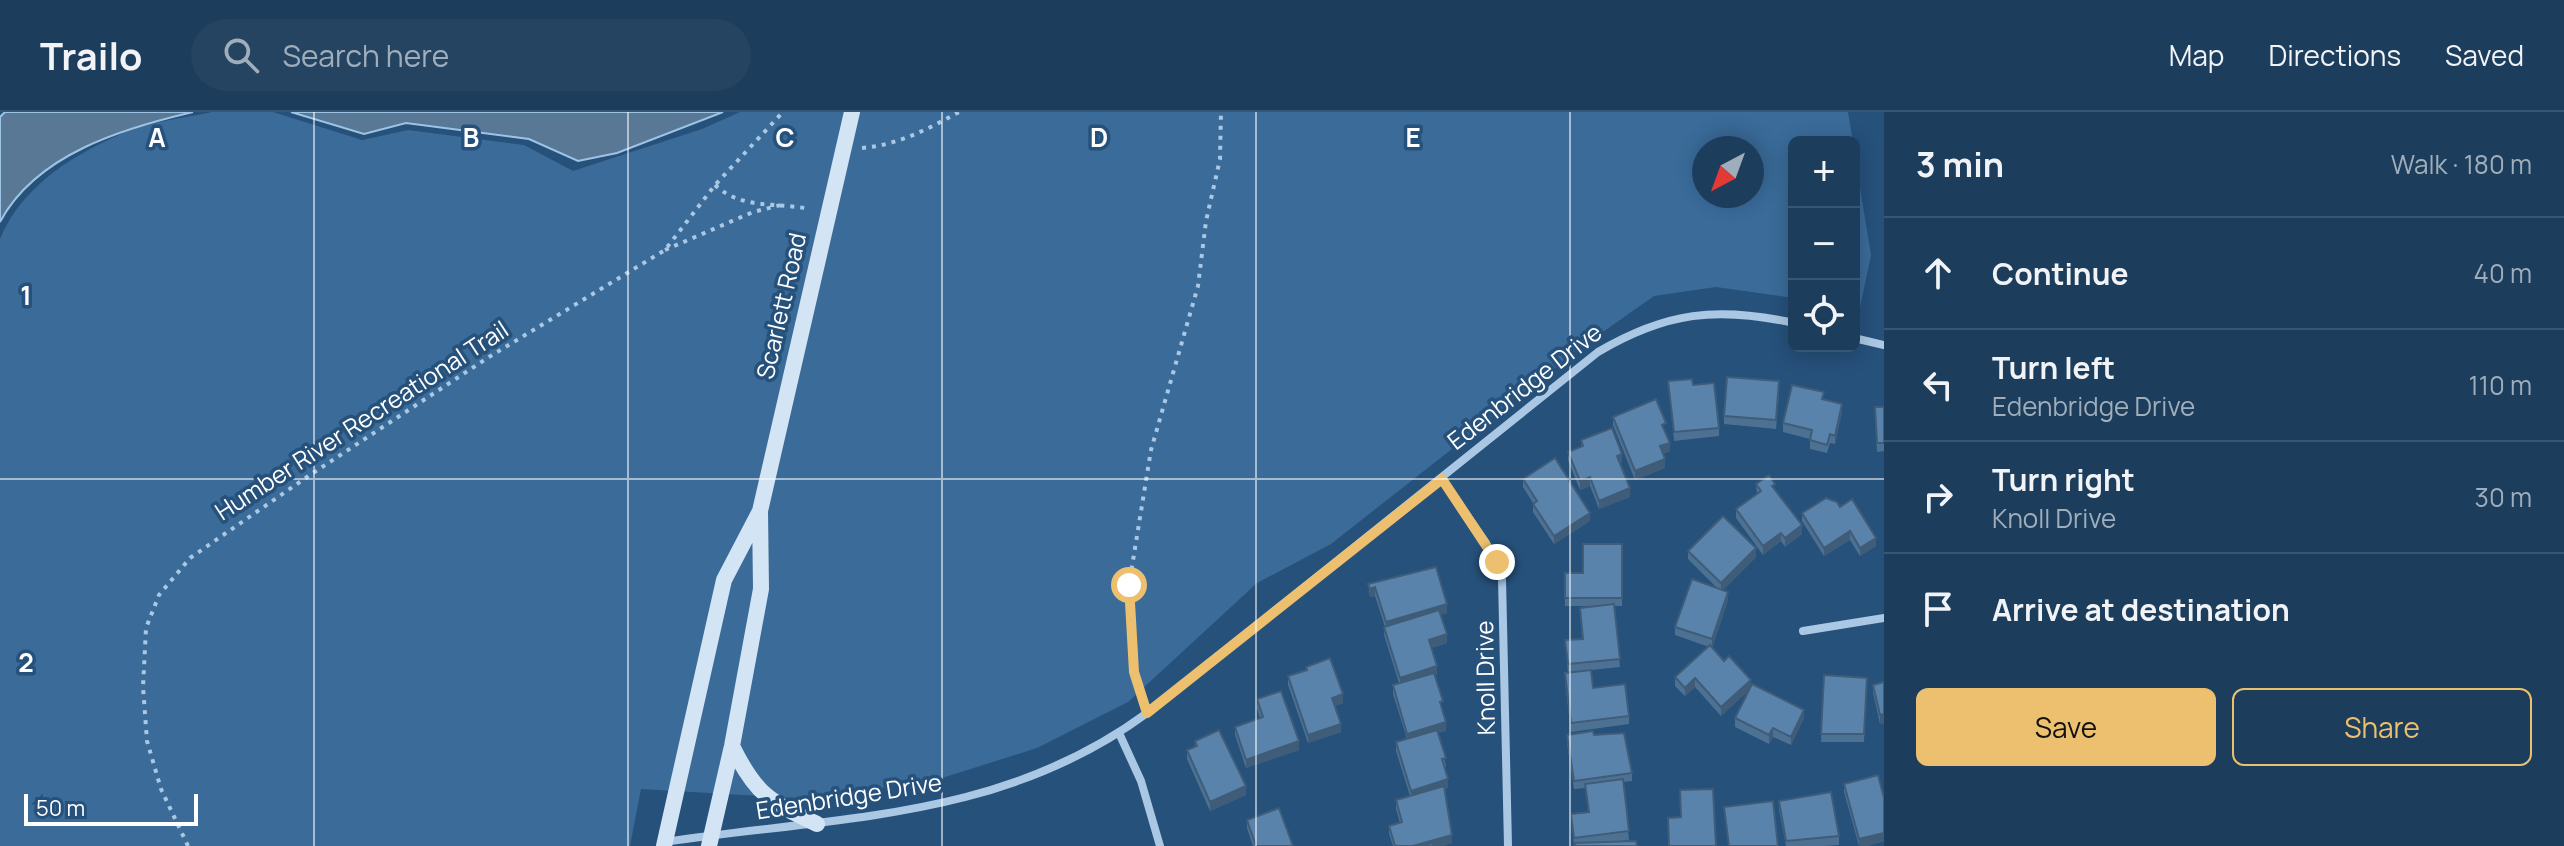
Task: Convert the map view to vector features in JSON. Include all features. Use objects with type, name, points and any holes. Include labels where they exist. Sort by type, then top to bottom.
[{"type":"main road","name":"Scarlett Road","points":[[710,840],[732,746],[761,589],[760,511],[852,115]]},
{"type":"main road","name":"Scarlett Road","points":[[665,844],[724,580],[760,511]]},
{"type":"main road","points":[[732,746],[751,783],[765,797],[817,824]]},
{"type":"street","name":"Edenbridge Drive","points":[[665,844],[893,815],[991,791],[1060,765],[1119,733],[1147,713],[1598,352],[1631,332],[1684,316],[1721,312],[1788,322]]},
{"type":"street","points":[[1860,339],[1884,345]]},
{"type":"street","name":"Knoll Drive","points":[[1442,479],[1486,543],[1502,579],[1508,846]]},
{"type":"street","points":[[1803,631],[1884,618]]},
{"type":"street","points":[[1119,733],[1141,781],[1160,846]]},
{"type":"path","name":"Humber River Recreational Trail","points":[[188,846],[161,789],[147,741],[143,687],[146,628],[159,595],[190,558],[268,504],[489,357],[665,250],[715,185],[783,112]]},
{"type":"path","points":[[880,147],[917,135],[959,112]]},
{"type":"path","points":[[1147,713],[1134,672],[1129,585],[1151,450],[1198,286],[1206,221],[1220,159],[1221,112]]},
{"type":"path","points":[[715,185],[728,197],[745,204],[785,204],[829,212]]},
{"type":"path","points":[[665,250],[753,212],[785,204]]},
{"type":"shaded area","points":[[5,112],[193,112],[111,136],[59,162],[36,178],[16,198],[0,222],[0,117]]},
{"type":"shaded area","points":[[212,112],[273,112],[362,140],[408,130],[524,145],[573,171],[702,129],[740,112],[1848,112],[1852,136],[1788,136],[1788,297],[1716,287],[1654,296],[1583,346],[1331,544],[1257,583],[1128,702],[1037,748],[939,779],[813,799],[641,789],[630,846],[0,846],[0,239],[22,202],[53,173],[89,150],[128,131]]},
{"type":"shaded area","points":[[291,112],[723,112],[617,153],[578,161],[529,139],[406,123],[364,134]]},
{"type":"shaded area","points":[[1860,188],[1871,255],[1860,307]]},
{"type":"building","points":[[1727,377],[1779,381],[1776,420],[1724,416]]},
{"type":"building","points":[[1692,379],[1693,385],[1714,383],[1719,428],[1674,432],[1668,381]]},
{"type":"building","points":[[1792,385],[1824,392],[1822,399],[1842,404],[1835,436],[1830,434],[1827,445],[1810,440],[1812,430],[1783,423]]},
{"type":"building","points":[[1656,399],[1670,443],[1660,446],[1665,459],[1635,471],[1613,417]]},
{"type":"building","points":[[1875,407],[1884,407],[1884,443],[1877,443]]},
{"type":"building","points":[[1612,428],[1622,454],[1617,456],[1630,488],[1599,501],[1590,477],[1580,481],[1568,452],[1583,446],[1581,440]]},
{"type":"building","points":[[1555,458],[1590,513],[1554,536],[1533,504],[1537,501],[1523,479]]},
{"type":"building","points":[[1769,475],[1775,484],[1772,486],[1802,525],[1785,538],[1781,533],[1763,546],[1736,509],[1761,491],[1756,484]]},
{"type":"building","points":[[1826,498],[1837,502],[1840,507],[1852,499],[1876,538],[1860,548],[1850,531],[1824,548],[1802,513]]},
{"type":"building","points":[[1723,516],[1756,548],[1721,583],[1688,551]]},
{"type":"building","points":[[1583,544],[1622,544],[1622,598],[1565,598],[1565,573],[1583,573]]},
{"type":"building","points":[[1436,567],[1447,604],[1386,622],[1375,587],[1370,589],[1368,584]]},
{"type":"building","points":[[1692,579],[1728,592],[1712,639],[1675,627]]},
{"type":"building","points":[[1614,604],[1620,659],[1568,664],[1565,640],[1583,639],[1580,608]]},
{"type":"building","points":[[1439,610],[1447,634],[1429,640],[1437,666],[1400,678],[1384,627]]},
{"type":"building","points":[[1710,645],[1724,661],[1729,656],[1751,680],[1721,707],[1695,678],[1685,688],[1675,677]]},
{"type":"building","points":[[1330,658],[1343,694],[1332,698],[1341,724],[1308,735],[1288,676]]},
{"type":"building","points":[[1591,670],[1593,688],[1625,684],[1629,716],[1571,723],[1565,673]]},
{"type":"building","points":[[1434,673],[1446,722],[1407,734],[1393,685]]},
{"type":"building","points":[[1824,675],[1867,678],[1864,734],[1821,734]]},
{"type":"building","points":[[1884,682],[1884,714],[1880,715],[1873,685]]},
{"type":"building","points":[[1752,684],[1804,710],[1791,737],[1773,728],[1769,735],[1735,718]]},
{"type":"building","points":[[1281,691],[1299,741],[1246,760],[1235,727],[1263,717],[1257,699]]},
{"type":"building","points":[[1219,730],[1246,786],[1210,802],[1187,750],[1197,746],[1195,741]]},
{"type":"building","points":[[1437,730],[1446,758],[1442,759],[1448,779],[1411,791],[1396,742]]},
{"type":"building","points":[[1593,731],[1594,735],[1624,733],[1632,773],[1574,781],[1567,735]]},
{"type":"building","points":[[1878,775],[1884,798],[1884,833],[1859,839],[1844,784]]},
{"type":"building","points":[[1623,779],[1629,831],[1574,838],[1571,814],[1589,812],[1585,784]]},
{"type":"building","points":[[1444,786],[1452,835],[1413,846],[1395,846],[1389,826],[1402,822],[1396,800]]},
{"type":"building","points":[[1713,789],[1716,846],[1669,846],[1668,818],[1681,817],[1680,790]]},
{"type":"building","points":[[1831,792],[1839,836],[1786,841],[1779,801]]},
{"type":"building","points":[[1773,801],[1778,846],[1729,846],[1724,807]]},
{"type":"building","points":[[1279,808],[1293,846],[1256,846],[1247,820]]},
{"type":"building","points":[[1636,841],[1637,846],[1575,846],[1575,843]]},
{"type":"route","points":[[1129,585],[1134,672],[1147,713],[1442,479],[1497,562]]}]
